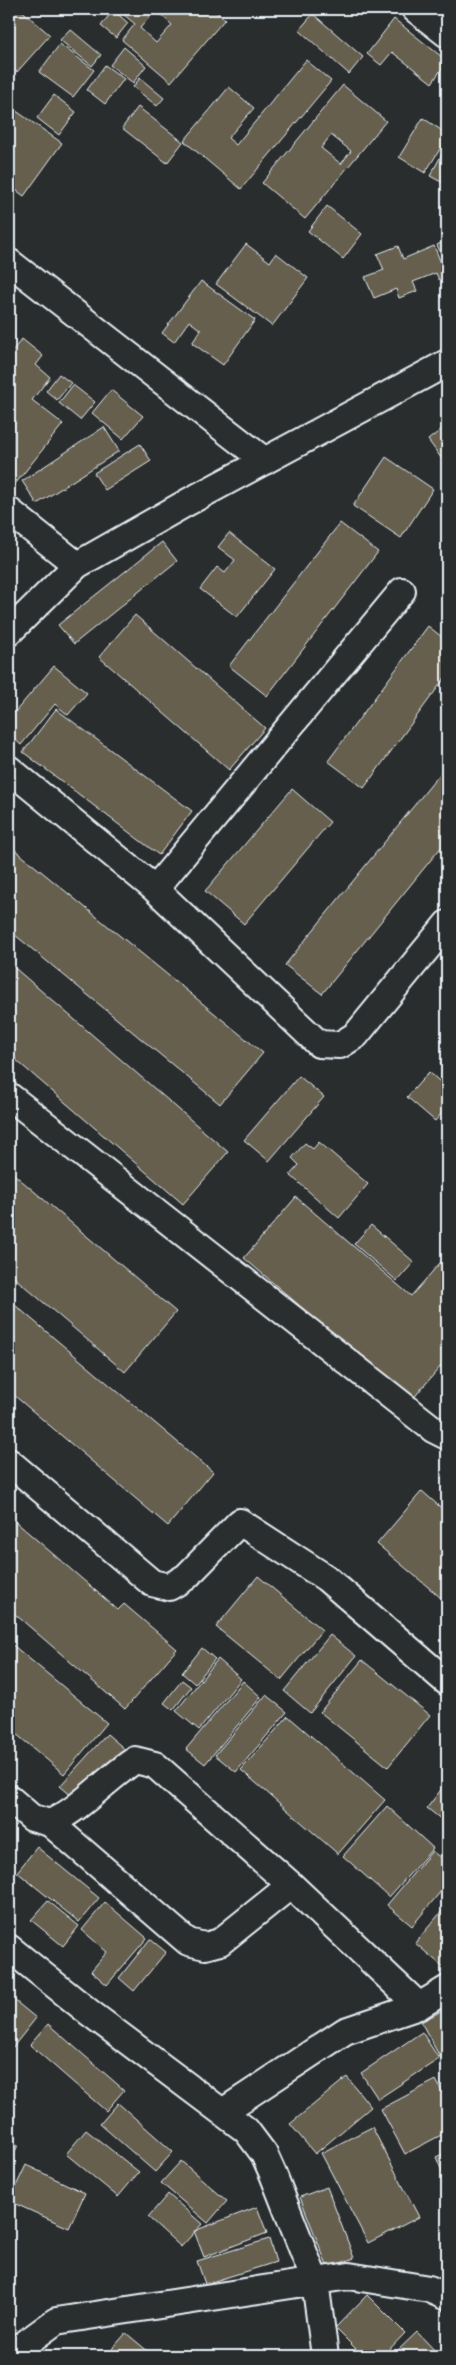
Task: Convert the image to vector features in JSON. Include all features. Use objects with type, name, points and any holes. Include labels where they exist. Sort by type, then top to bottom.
[{"type":"street","points":[[415,9],[447,34]]},
{"type":"street","points":[[9,262],[265,461]]},
{"type":"street","points":[[9,632],[77,565],[447,363]]},
{"type":"street","points":[[9,511],[77,565]]},
{"type":"street","points":[[155,889],[402,591]]},
{"type":"street","points":[[9,769],[155,889],[319,1044],[340,1045],[356,1035],[447,924]]},
{"type":"street","points":[[9,1096],[433,1430],[447,1436]]},
{"type":"street","points":[[9,1462],[152,1582],[169,1587],[186,1577],[240,1522],[326,1578],[447,1682]]},
{"type":"street","points":[[50,1823],[70,1814],[116,1773],[134,1760],[155,1765],[291,1885],[420,2006]]},
{"type":"street","points":[[9,1798],[32,1818],[50,1823],[188,1942],[205,1946],[220,1942],[291,1885]]},
{"type":"street","points":[[9,1948],[90,2013],[224,2111],[246,2130],[264,2154],[315,2281],[324,2356]]},
{"type":"street","points":[[224,2111],[344,2032],[420,2006],[447,1989]]},
{"type":"street","points":[[14,2348],[56,2321],[349,2276],[441,2291]]},
{"type":"building","points":[[9,9],[20,9],[50,35],[17,72],[9,65]]},
{"type":"building","points":[[117,9],[213,9],[225,19],[171,82],[122,40],[135,24]],"holes":[[[156,10],[172,25],[156,43],[140,28]]]},
{"type":"building","points":[[113,10],[128,23],[116,38],[101,26]]},
{"type":"building","points":[[313,14],[363,57],[349,74],[299,30]]},
{"type":"building","points":[[394,19],[447,61],[432,83],[392,52],[381,65],[367,54]]},
{"type":"building","points":[[70,29],[101,55],[92,66],[60,40]]},
{"type":"building","points":[[60,44],[94,70],[73,97],[39,72]]},
{"type":"building","points":[[124,47],[146,66],[133,83],[110,65]]},
{"type":"building","points":[[306,60],[331,81],[241,189],[184,141],[229,87],[254,108],[228,138],[236,145]]},
{"type":"building","points":[[105,65],[124,79],[105,104],[87,90]]},
{"type":"building","points":[[140,78],[164,98],[157,106],[133,87]]},
{"type":"building","points":[[343,85],[386,121],[305,219],[262,183]],"holes":[[[331,135],[351,151],[341,164],[321,148]]]},
{"type":"building","points":[[54,95],[76,112],[59,135],[37,118]]},
{"type":"building","points":[[138,107],[183,142],[167,163],[122,128]]},
{"type":"building","points":[[12,108],[62,143],[24,196],[9,185],[9,113]]},
{"type":"building","points":[[423,118],[447,134],[447,138],[425,173],[399,157]]},
{"type":"building","points":[[447,145],[447,185],[430,176]]},
{"type":"building","points":[[327,206],[362,234],[343,259],[308,231]]},
{"type":"building","points":[[447,240],[447,266],[437,245]]},
{"type":"building","points":[[246,244],[270,262],[276,253],[308,278],[272,326],[216,284]]},
{"type":"building","points":[[398,246],[403,259],[434,246],[447,277],[439,280],[436,273],[413,282],[417,291],[399,298],[396,289],[374,298],[365,277],[384,270],[377,254]]},
{"type":"building","points":[[201,281],[255,320],[223,365],[192,343],[201,330],[189,321],[174,342],[162,333]]},
{"type":"building","points":[[9,332],[14,336],[9,342]]},
{"type":"building","points":[[22,339],[43,356],[36,365],[50,377],[32,400],[63,424],[12,488],[9,485],[9,430],[16,421],[9,415],[9,355]]},
{"type":"building","points":[[59,374],[71,383],[57,400],[46,391]]},
{"type":"building","points":[[73,385],[95,402],[80,420],[59,403]]},
{"type":"building","points":[[111,390],[143,416],[123,439],[92,413]]},
{"type":"building","points":[[447,425],[447,466],[428,440]]},
{"type":"building","points":[[104,427],[119,451],[37,504],[22,481]]},
{"type":"building","points":[[140,444],[151,461],[105,490],[94,473]]},
{"type":"building","points":[[386,457],[433,489],[401,538],[353,506]]},
{"type":"building","points":[[340,523],[378,552],[267,696],[229,666]]},
{"type":"building","points":[[229,533],[275,569],[237,617],[200,589],[217,567],[225,573],[235,560],[218,547]]},
{"type":"building","points":[[162,542],[177,561],[74,644],[58,625]]},
{"type":"building","points":[[135,615],[265,728],[229,770],[99,657]]},
{"type":"building","points":[[428,626],[447,641],[447,675],[364,788],[328,761]]},
{"type":"building","points":[[54,666],[87,693],[68,715],[55,704],[21,745],[9,734],[9,719]]},
{"type":"building","points":[[56,709],[192,811],[159,855],[23,752]]},
{"type":"building","points":[[447,765],[447,840],[322,994],[285,965]]},
{"type":"building","points":[[292,789],[330,822],[244,924],[205,891]]},
{"type":"building","points":[[9,845],[263,1053],[220,1104],[9,930]]},
{"type":"building","points":[[9,963],[228,1152],[183,1204],[9,1054]]},
{"type":"building","points":[[447,1051],[447,1068],[440,1063]]},
{"type":"building","points":[[429,1072],[447,1088],[447,1107],[435,1121],[407,1097]]},
{"type":"building","points":[[299,1076],[324,1097],[269,1161],[244,1140]]},
{"type":"building","points":[[319,1142],[368,1184],[339,1218],[290,1175],[299,1165],[292,1158],[305,1143],[313,1149]]},
{"type":"building","points":[[9,1170],[176,1312],[125,1372],[9,1273]]},
{"type":"building","points":[[296,1197],[411,1296],[447,1255],[447,1359],[411,1401],[244,1258]]},
{"type":"building","points":[[371,1225],[414,1262],[397,1281],[354,1244]]},
{"type":"building","points":[[9,1300],[213,1472],[168,1526],[9,1391]]},
{"type":"building","points":[[422,1491],[447,1513],[447,1603],[377,1544]]},
{"type":"building","points":[[9,1516],[118,1610],[124,1604],[177,1649],[125,1709],[9,1609]]},
{"type":"building","points":[[258,1576],[322,1630],[281,1680],[216,1627]]},
{"type":"building","points":[[330,1635],[356,1656],[310,1713],[284,1691]]},
{"type":"building","points":[[9,1642],[107,1723],[64,1774],[9,1728]]},
{"type":"building","points":[[202,1648],[215,1659],[195,1684],[182,1673]]},
{"type":"building","points":[[218,1659],[241,1679],[199,1730],[176,1711]]},
{"type":"building","points":[[362,1660],[430,1715],[388,1767],[320,1712]]},
{"type":"building","points":[[182,1680],[191,1687],[173,1710],[164,1703]]},
{"type":"building","points":[[243,1681],[261,1697],[205,1764],[186,1749]]},
{"type":"building","points":[[266,1695],[287,1712],[236,1772],[215,1755]]},
{"type":"building","points":[[288,1716],[385,1800],[338,1854],[241,1770]]},
{"type":"building","points":[[107,1734],[127,1751],[80,1803],[60,1786]]},
{"type":"building","points":[[447,1782],[447,1824],[427,1808]]},
{"type":"building","points":[[387,1806],[433,1848],[389,1897],[343,1856]]},
{"type":"building","points":[[37,1847],[99,1898],[79,1922],[17,1872]]},
{"type":"building","points":[[432,1851],[447,1863],[447,1884],[412,1926],[387,1905]]},
{"type":"building","points":[[48,1901],[79,1926],[63,1946],[31,1920]]},
{"type":"building","points":[[105,1902],[147,1938],[107,1985],[91,1971],[107,1952],[82,1930]]},
{"type":"building","points":[[447,1905],[447,1970],[415,1943]]},
{"type":"building","points":[[150,1939],[166,1952],[134,1991],[119,1978]]},
{"type":"building","points":[[9,1996],[36,2018],[9,2052]]},
{"type":"building","points":[[447,2008],[447,2055],[441,2059],[421,2022]]},
{"type":"building","points":[[48,2024],[124,2090],[106,2111],[30,2045]]},
{"type":"building","points":[[422,2032],[439,2059],[378,2099],[361,2073]]},
{"type":"building","points":[[347,2077],[371,2107],[315,2154],[290,2124]]},
{"type":"building","points":[[436,2080],[447,2101],[447,2132],[405,2154],[381,2109]]},
{"type":"building","points":[[118,2103],[173,2152],[155,2172],[100,2124]]},
{"type":"building","points":[[372,2127],[419,2217],[368,2243],[321,2153]]},
{"type":"building","points":[[86,2130],[139,2172],[118,2197],[66,2154]]},
{"type":"building","points":[[9,2140],[18,2145],[9,2164]]},
{"type":"building","points":[[447,2152],[447,2183],[436,2157]]},
{"type":"building","points":[[181,2161],[227,2201],[208,2223],[161,2183]]},
{"type":"building","points":[[26,2165],[85,2193],[69,2228],[9,2201]]},
{"type":"building","points":[[327,2187],[354,2258],[328,2268],[300,2197]]},
{"type":"building","points":[[168,2194],[202,2224],[181,2247],[148,2217]]},
{"type":"building","points":[[257,2207],[267,2233],[204,2257],[194,2231]]},
{"type":"building","points":[[269,2239],[276,2262],[205,2284],[197,2261]]},
{"type":"building","points":[[367,2295],[405,2333],[383,2356],[363,2356],[335,2328]]},
{"type":"building","points":[[417,2332],[440,2356],[392,2356]]},
{"type":"building","points":[[126,2333],[150,2353],[147,2356],[106,2356]]},
{"type":"building","points":[[178,2350],[186,2356],[174,2356]]}]
